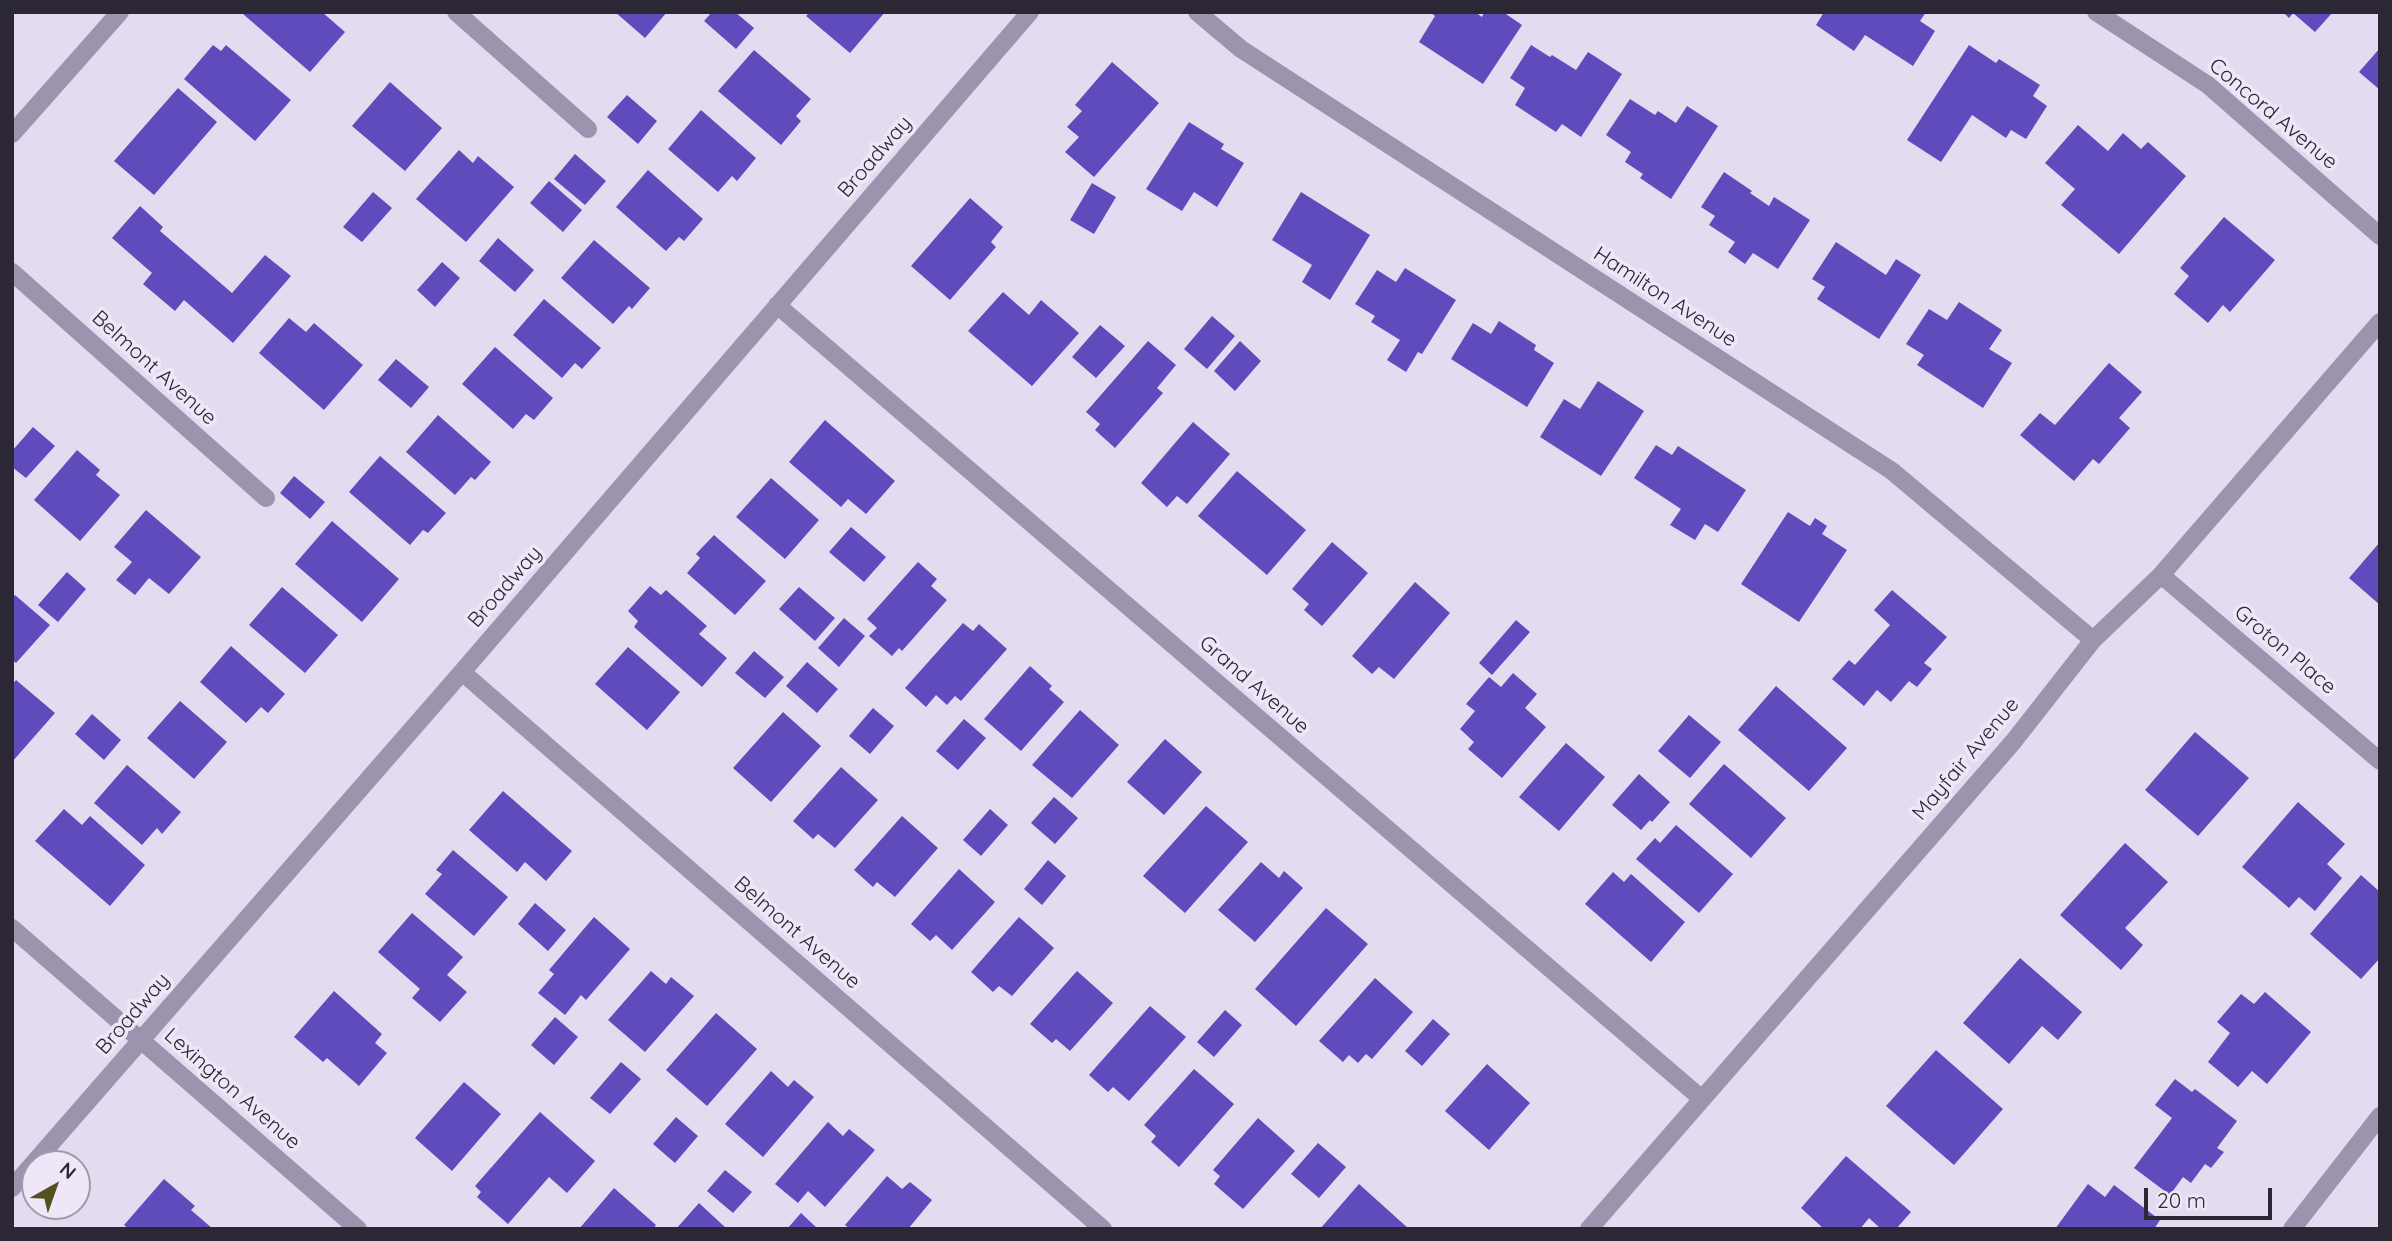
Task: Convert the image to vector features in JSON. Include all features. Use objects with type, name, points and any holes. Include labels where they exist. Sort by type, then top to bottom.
[{"type":"street","points":[[12,134],[120,12]]},
{"type":"street","points":[[456,12],[588,130]]},
{"type":"street","name":"Broadway","points":[[12,1188],[462,672],[1030,12]]},
{"type":"street","name":"Hamilton Avenue","points":[[1197,12],[1241,49],[1892,471],[2093,640]]},
{"type":"street","name":"Concord Avenue","points":[[2096,12],[2208,85],[2380,236]]},
{"type":"street","name":"Belmont Avenue","points":[[12,272],[266,498]]},
{"type":"street","name":"Grand Avenue","points":[[777,304],[1702,1099]]},
{"type":"street","name":"Mayfair Avenue","points":[[1589,1229],[2013,741],[2093,640],[2161,575],[2380,322]]},
{"type":"street","name":"Groton Place","points":[[2161,575],[2380,761]]},
{"type":"street","name":"Belmont Avenue","points":[[462,672],[1103,1229]]},
{"type":"street","name":"Lexington Avenue","points":[[12,928],[358,1229]]},
{"type":"street","points":[[2292,1229],[2380,1116]]},
{"type":"building","points":[[322,12],[345,32],[310,72],[243,14]]},
{"type":"building","points":[[615,12],[667,12],[645,38]]},
{"type":"building","points":[[712,12],[735,12],[754,28],[736,49],[704,21]]},
{"type":"building","points":[[810,12],[885,12],[850,53],[806,16]]},
{"type":"building","points":[[1430,12],[1475,12],[1482,17],[1484,12],[1503,12],[1522,25],[1483,84],[1419,42],[1435,16]]},
{"type":"building","points":[[1824,12],[1926,12],[1920,21],[1935,31],[1913,66],[1865,35],[1854,51],[1816,25]]},
{"type":"building","points":[[2283,12],[2333,12],[2315,32],[2293,13],[2289,18]]},
{"type":"building","points":[[213,45],[221,51],[226,45],[291,100],[255,141],[184,79]]},
{"type":"building","points":[[1531,45],[1576,70],[1588,52],[1622,74],[1581,137],[1562,124],[1556,132],[1515,105],[1525,88],[1510,78]]},
{"type":"building","points":[[1969,45],[1996,63],[1999,59],[2040,85],[2033,96],[2047,106],[2026,139],[2011,130],[2006,138],[1972,115],[1941,162],[1907,140]]},
{"type":"building","points":[[2380,48],[2380,90],[2359,72]]},
{"type":"building","points":[[754,50],[811,99],[796,116],[801,121],[781,145],[718,91]]},
{"type":"building","points":[[1112,62],[1159,103],[1094,177],[1065,152],[1079,137],[1067,127],[1082,111],[1075,105]]},
{"type":"building","points":[[390,82],[442,128],[405,171],[352,126]]},
{"type":"building","points":[[178,88],[217,122],[154,195],[114,161]]},
{"type":"building","points":[[627,95],[657,121],[638,144],[607,117]]},
{"type":"building","points":[[1630,99],[1655,115],[1658,111],[1676,123],[1687,106],[1718,126],[1671,199],[1640,178],[1643,174],[1625,162],[1631,152],[1606,135]]},
{"type":"building","points":[[701,110],[756,158],[737,181],[732,176],[718,192],[668,149]]},
{"type":"building","points":[[1189,122],[1224,144],[1221,149],[1244,163],[1217,207],[1194,192],[1182,211],[1146,189]]},
{"type":"building","points":[[2078,125],[2108,151],[2123,133],[2141,149],[2148,142],[2186,176],[2119,254],[2061,205],[2075,189],[2045,163]]},
{"type":"building","points":[[459,150],[473,163],[478,156],[514,187],[466,242],[416,199]]},
{"type":"building","points":[[575,154],[606,181],[585,205],[554,179]]},
{"type":"building","points":[[648,170],[703,219],[684,241],[679,237],[666,251],[616,207]]},
{"type":"building","points":[[1724,172],[1769,206],[1774,197],[1810,220],[1778,269],[1753,253],[1745,264],[1728,252],[1735,242],[1709,225],[1715,216],[1701,207]]},
{"type":"building","points":[[549,181],[582,210],[563,232],[530,203]]},
{"type":"building","points":[[1092,183],[1116,197],[1094,234],[1070,220]]},
{"type":"building","points":[[373,192],[392,208],[362,242],[343,227]]},
{"type":"building","points":[[1301,192],[1370,235],[1330,300],[1302,282],[1312,265],[1272,240]]},
{"type":"building","points":[[970,198],[1003,227],[991,242],[996,247],[950,300],[911,266]]},
{"type":"building","points":[[140,206],[163,227],[160,231],[232,293],[265,255],[291,276],[233,343],[184,300],[175,311],[143,284],[152,273],[112,238]]},
{"type":"building","points":[[2224,217],[2275,260],[2230,312],[2223,305],[2208,323],[2174,294],[2189,276],[2180,268]]},
{"type":"building","points":[[498,238],[534,270],[515,292],[479,261]]},
{"type":"building","points":[[594,240],[650,288],[632,309],[629,306],[613,324],[561,278]]},
{"type":"building","points":[[1836,242],[1886,275],[1896,259],[1921,275],[1879,339],[1817,299],[1825,287],[1812,279]]},
{"type":"building","points":[[442,262],[460,278],[435,307],[417,290]]},
{"type":"building","points":[[1405,268],[1456,300],[1422,354],[1418,352],[1406,372],[1387,360],[1400,340],[1371,322],[1375,316],[1355,304],[1377,270],[1396,282]]},
{"type":"building","points":[[1003,292],[1029,315],[1041,300],[1079,333],[1032,386],[968,331]]},
{"type":"building","points":[[544,299],[601,348],[582,369],[575,363],[562,378],[513,335]]},
{"type":"building","points":[[1959,302],[2002,330],[1989,349],[2012,363],[1983,408],[1917,365],[1924,355],[1906,344],[1929,309],[1947,320]]},
{"type":"building","points":[[1212,316],[1235,336],[1207,369],[1184,349]]},
{"type":"building","points":[[289,318],[306,332],[314,323],[363,365],[324,410],[259,353]]},
{"type":"building","points":[[1499,321],[1536,345],[1534,350],[1554,363],[1527,407],[1451,359],[1473,323],[1491,334]]},
{"type":"building","points":[[1100,325],[1125,346],[1096,378],[1072,357]]},
{"type":"building","points":[[1148,341],[1176,365],[1157,388],[1163,393],[1115,448],[1095,430],[1100,424],[1086,412]]},
{"type":"building","points":[[1240,341],[1261,361],[1235,391],[1214,371]]},
{"type":"building","points":[[495,347],[553,398],[534,420],[526,414],[513,429],[462,384]]},
{"type":"building","points":[[396,359],[429,387],[411,408],[378,380]]},
{"type":"building","points":[[2109,363],[2142,392],[2119,418],[2130,428],[2099,464],[2093,459],[2074,481],[2020,435],[2040,413],[2055,425]]},
{"type":"building","points":[[1598,381],[1644,411],[1601,476],[1540,437],[1564,399],[1580,409]]},
{"type":"building","points":[[438,415],[491,462],[475,480],[471,477],[455,495],[406,452]]},
{"type":"building","points":[[825,420],[895,481],[866,514],[848,499],[841,507],[789,462]]},
{"type":"building","points":[[1193,422],[1230,454],[1187,504],[1177,496],[1167,507],[1141,483]]},
{"type":"building","points":[[33,427],[55,446],[26,478],[12,467],[12,451]]},
{"type":"building","points":[[1656,445],[1672,455],[1678,446],[1746,490],[1718,532],[1705,524],[1695,540],[1670,525],[1681,509],[1634,478]]},
{"type":"building","points":[[77,450],[100,470],[96,475],[120,495],[80,541],[34,500]]},
{"type":"building","points":[[380,456],[446,513],[428,533],[423,530],[410,545],[349,492]]},
{"type":"building","points":[[1237,471],[1306,530],[1267,575],[1198,516]]},
{"type":"building","points":[[294,476],[325,502],[310,519],[280,493]]},
{"type":"building","points":[[771,478],[819,520],[785,559],[736,517]]},
{"type":"building","points":[[146,510],[201,557],[169,594],[149,578],[135,595],[116,580],[132,562],[114,547]]},
{"type":"building","points":[[1788,512],[1810,526],[1815,518],[1827,526],[1822,534],[1847,550],[1799,622],[1741,584]]},
{"type":"building","points":[[332,521],[399,579],[362,622],[295,564]]},
{"type":"building","points":[[851,527],[886,557],[864,582],[829,552]]},
{"type":"building","points":[[714,535],[766,581],[735,615],[687,573],[700,558],[696,554]]},
{"type":"building","points":[[1332,542],[1368,573],[1322,626],[1304,610],[1309,604],[1292,589]]},
{"type":"building","points":[[2380,542],[2380,605],[2349,578]]},
{"type":"building","points":[[918,562],[937,579],[931,586],[947,600],[902,651],[899,648],[892,656],[869,636],[877,628],[867,619]]},
{"type":"building","points":[[67,572],[86,589],[58,622],[38,605]]},
{"type":"building","points":[[1415,582],[1450,613],[1394,679],[1379,667],[1372,674],[1352,656]]},
{"type":"building","points":[[650,586],[661,595],[666,590],[707,626],[699,634],[727,658],[702,687],[634,627],[638,621],[628,611]]},
{"type":"building","points":[[282,587],[338,635],[305,673],[249,625]]},
{"type":"building","points":[[799,587],[835,618],[815,641],[779,609]]},
{"type":"building","points":[[1892,590],[1947,637],[1924,663],[1932,669],[1917,687],[1909,681],[1891,702],[1877,690],[1864,706],[1832,679],[1849,660],[1855,665],[1890,625],[1874,610]]},
{"type":"building","points":[[15,595],[50,625],[16,663],[12,660],[12,599]]},
{"type":"building","points":[[844,618],[865,636],[839,667],[818,648]]},
{"type":"building","points":[[1516,620],[1530,632],[1492,675],[1479,663]]},
{"type":"building","points":[[963,623],[973,631],[979,624],[1007,649],[961,701],[955,696],[947,705],[936,695],[926,707],[905,688]]},
{"type":"building","points":[[231,646],[285,694],[268,713],[261,707],[246,723],[200,682]]},
{"type":"building","points":[[628,647],[680,692],[647,730],[595,684]]},
{"type":"building","points":[[754,651],[784,677],[765,698],[735,673]]},
{"type":"building","points":[[807,662],[838,689],[817,713],[786,686]]},
{"type":"building","points":[[1030,666],[1052,686],[1049,689],[1064,702],[1021,751],[984,719]]},
{"type":"building","points":[[1513,673],[1537,694],[1525,708],[1546,727],[1502,778],[1468,749],[1474,742],[1460,729],[1475,711],[1466,704],[1489,677],[1501,687]]},
{"type":"building","points":[[16,680],[55,713],[12,762],[12,685]]},
{"type":"building","points":[[1776,686],[1847,748],[1809,791],[1738,730]]},
{"type":"building","points":[[180,701],[227,742],[194,779],[147,738]]},
{"type":"building","points":[[873,708],[894,726],[870,754],[849,736]]},
{"type":"building","points":[[1080,710],[1119,745],[1072,798],[1032,765]]},
{"type":"building","points":[[783,712],[821,746],[771,802],[733,768]]},
{"type":"building","points":[[92,714],[121,740],[104,760],[75,734]]},
{"type":"building","points":[[1689,715],[1721,742],[1690,778],[1658,751]]},
{"type":"building","points":[[964,719],[986,738],[958,770],[936,751]]},
{"type":"building","points":[[2195,732],[2249,778],[2198,836],[2145,790]]},
{"type":"building","points":[[1165,739],[1202,772],[1164,815],[1127,782]]},
{"type":"building","points":[[1566,743],[1605,777],[1559,831],[1519,797]]},
{"type":"building","points":[[1724,764],[1786,818],[1751,858],[1689,804]]},
{"type":"building","points":[[127,765],[181,812],[162,834],[157,828],[142,845],[94,803]]},
{"type":"building","points":[[841,767],[878,800],[835,848],[818,834],[813,839],[793,821]]},
{"type":"building","points":[[1639,774],[1670,802],[1641,830],[1612,805]]},
{"type":"building","points":[[503,791],[572,851],[546,881],[525,862],[517,872],[469,830]]},
{"type":"building","points":[[1054,797],[1078,818],[1055,844],[1031,823]]},
{"type":"building","points":[[2298,802],[2345,844],[2327,864],[2342,878],[2315,911],[2299,897],[2289,908],[2242,867]]},
{"type":"building","points":[[1206,806],[1248,842],[1185,913],[1143,876]]},
{"type":"building","points":[[64,809],[82,825],[90,816],[145,865],[110,906],[35,841]]},
{"type":"building","points":[[990,809],[1008,825],[981,856],[963,840]]},
{"type":"building","points":[[902,816],[938,848],[895,897],[877,882],[873,887],[854,870]]},
{"type":"building","points":[[1676,825],[1733,874],[1699,913],[1636,859],[1655,838],[1660,843]]},
{"type":"building","points":[[2125,843],[2168,882],[2125,928],[2143,945],[2121,970],[2060,915]]},
{"type":"building","points":[[453,850],[508,897],[474,936],[425,894],[442,874],[436,870]]},
{"type":"building","points":[[1048,860],[1066,876],[1042,905],[1024,889]]},
{"type":"building","points":[[1261,862],[1279,878],[1284,871],[1303,888],[1255,942],[1218,910]]},
{"type":"building","points":[[959,869],[995,902],[952,950],[936,935],[930,941],[911,924]]},
{"type":"building","points":[[1613,872],[1624,882],[1631,874],[1685,922],[1651,962],[1585,904]]},
{"type":"building","points":[[2361,875],[2380,892],[2380,958],[2361,979],[2310,934]]},
{"type":"building","points":[[535,903],[566,930],[548,951],[518,924]]},
{"type":"building","points":[[1326,908],[1368,944],[1296,1026],[1255,989]]},
{"type":"building","points":[[412,913],[463,957],[447,975],[467,992],[440,1022],[412,998],[420,989],[378,952]]},
{"type":"building","points":[[594,917],[630,949],[586,1000],[581,995],[565,1015],[538,993],[554,974],[549,970]]},
{"type":"building","points":[[1019,917],[1054,948],[1012,996],[999,986],[993,992],[971,972]]},
{"type":"building","points":[[2020,958],[2082,1012],[2058,1040],[2042,1026],[2009,1064],[1963,1023]]},
{"type":"building","points":[[651,971],[666,984],[671,977],[694,996],[645,1052],[608,1020]]},
{"type":"building","points":[[1077,971],[1113,1003],[1070,1051],[1056,1039],[1052,1043],[1030,1024]]},
{"type":"building","points":[[1375,978],[1413,1012],[1372,1059],[1366,1054],[1358,1063],[1349,1055],[1343,1062],[1319,1041]]},
{"type":"building","points":[[334,991],[382,1034],[375,1043],[387,1053],[359,1086],[327,1058],[323,1062],[294,1037]]},
{"type":"building","points":[[2265,992],[2311,1032],[2267,1084],[2252,1071],[2238,1087],[2208,1062],[2230,1033],[2217,1022],[2241,994],[2254,1004]]},
{"type":"building","points":[[1150,1006],[1186,1037],[1129,1101],[1113,1087],[1108,1092],[1089,1075]]},
{"type":"building","points":[[1225,1010],[1242,1025],[1214,1057],[1197,1042]]},
{"type":"building","points":[[716,1013],[757,1049],[707,1106],[666,1070]]},
{"type":"building","points":[[555,1017],[578,1037],[554,1065],[531,1045]]},
{"type":"building","points":[[1433,1019],[1450,1034],[1422,1066],[1405,1051]]},
{"type":"building","points":[[1936,1050],[2003,1109],[1954,1165],[1886,1106]]},
{"type":"building","points":[[621,1062],[641,1079],[610,1114],[590,1098]]},
{"type":"building","points":[[1487,1064],[1530,1103],[1489,1150],[1445,1111]]},
{"type":"building","points":[[1194,1069],[1234,1104],[1179,1167],[1151,1142],[1156,1136],[1144,1125]]},
{"type":"building","points":[[771,1071],[788,1087],[794,1080],[814,1097],[763,1157],[725,1124]]},
{"type":"building","points":[[2175,1079],[2192,1092],[2195,1089],[2237,1121],[2217,1148],[2224,1152],[2211,1168],[2205,1164],[2191,1183],[2183,1177],[2170,1195],[2134,1168],[2172,1118],[2155,1105]]},
{"type":"building","points":[[464,1082],[501,1114],[452,1171],[415,1138]]},
{"type":"building","points":[[540,1112],[595,1161],[567,1193],[549,1177],[508,1224],[477,1197],[481,1192],[475,1186]]},
{"type":"building","points":[[676,1117],[698,1136],[675,1163],[653,1144]]},
{"type":"building","points":[[1258,1118],[1295,1151],[1243,1209],[1214,1184],[1220,1176],[1213,1170]]},
{"type":"building","points":[[828,1122],[843,1136],[849,1129],[875,1150],[825,1207],[808,1191],[798,1203],[775,1184]]},
{"type":"building","points":[[1318,1143],[1346,1167],[1319,1198],[1291,1174]]},
{"type":"building","points":[[1846,1156],[1911,1212],[1896,1229],[1881,1229],[1869,1218],[1860,1229],[1824,1229],[1801,1208]]},
{"type":"building","points":[[725,1170],[752,1192],[733,1213],[707,1191]]},
{"type":"building","points":[[887,1176],[902,1189],[910,1182],[932,1200],[908,1229],[850,1229],[845,1225]]},
{"type":"building","points":[[164,1179],[195,1206],[191,1210],[213,1229],[129,1229],[124,1225]]},
{"type":"building","points":[[1359,1184],[1409,1229],[1320,1229]]},
{"type":"building","points":[[2088,1184],[2105,1197],[2114,1185],[2160,1220],[2154,1229],[2055,1229]]},
{"type":"building","points":[[614,1188],[656,1225],[653,1229],[579,1229]]},
{"type":"building","points":[[699,1203],[727,1229],[676,1229]]},
{"type":"building","points":[[801,1213],[818,1229],[787,1229]]}]
